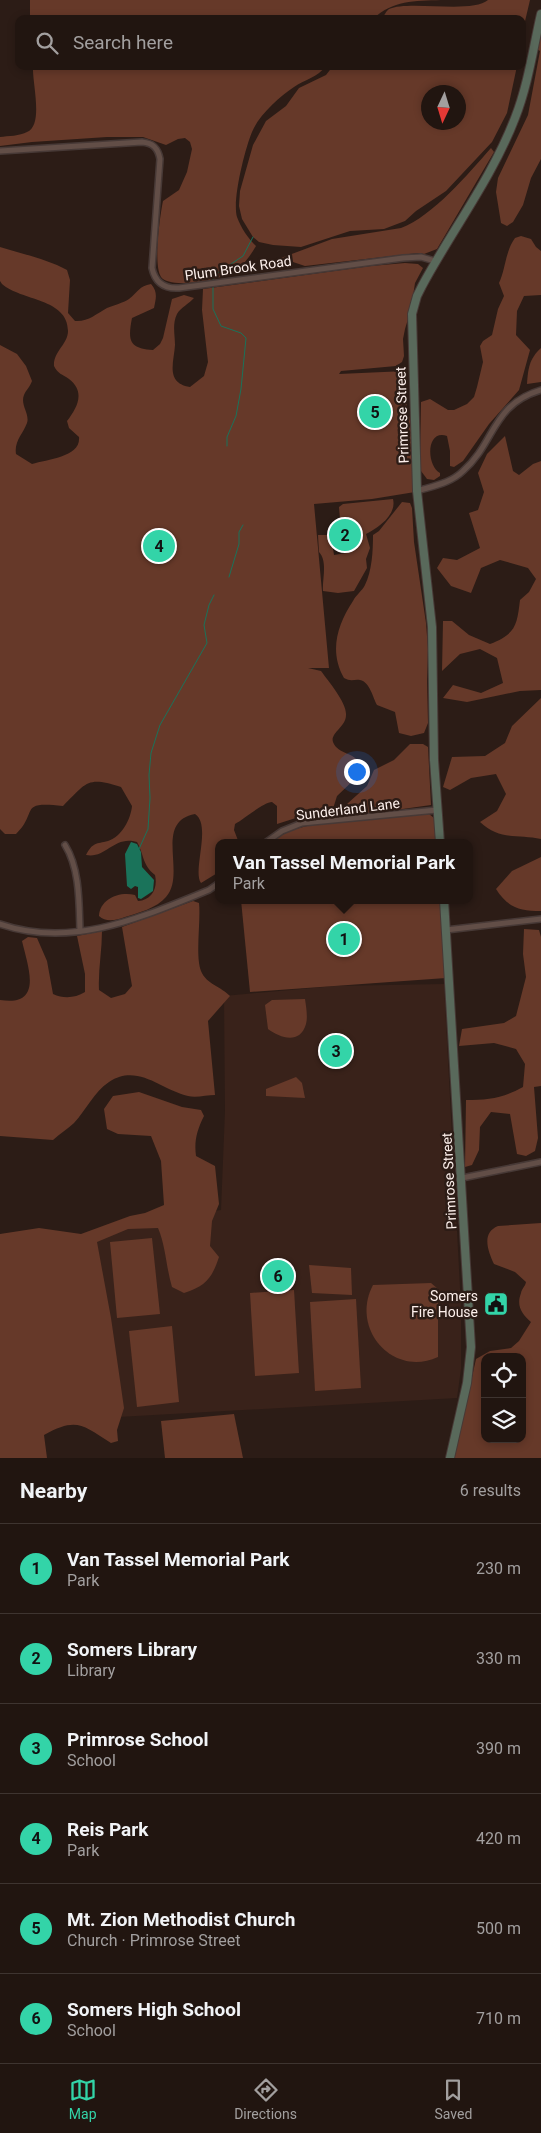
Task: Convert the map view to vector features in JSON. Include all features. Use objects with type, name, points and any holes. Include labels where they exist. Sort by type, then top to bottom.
[{"type":"main road","name":"Primrose Street","points":[[440,839],[434,751],[432,627],[417,491],[412,314],[417,296],[435,261],[496,158],[515,120],[523,95],[541,14]]},
{"type":"main road","name":"Primrose Street","points":[[444,904],[462,1178],[470,1347],[467,1383],[450,1458]]},
{"type":"street","name":"Plum Brook Road","points":[[0,151],[134,142],[153,144],[157,148],[160,159],[152,268],[157,280],[169,287],[179,288],[403,258],[421,257],[435,261]]},
{"type":"street","points":[[417,491],[452,480],[463,472],[472,462],[506,409],[522,396],[541,390]]},
{"type":"street","name":"Sunderland Lane","points":[[271,839],[282,831],[302,823],[437,810]]},
{"type":"street","points":[[65,845],[71,858],[78,888],[80,931]]},
{"type":"street","points":[[0,924],[32,932],[80,931],[136,920],[215,886]]},
{"type":"street","points":[[446,930],[541,919]]},
{"type":"street","points":[[462,1178],[541,1162]]},
{"type":"shaded area","points":[[30,0],[441,0],[404,3],[388,8],[378,15],[30,15]]},
{"type":"shaded area","points":[[488,0],[530,0],[526,17],[526,15],[384,15],[389,9],[398,7],[455,7],[480,4]]},
{"type":"shaded area","points":[[541,30],[541,159],[531,178],[523,205],[513,222],[507,226],[501,223],[496,192],[498,178],[528,115],[540,51],[537,49]]},
{"type":"shaded area","points":[[33,70],[322,70],[294,87],[276,101],[259,119],[252,132],[240,174],[236,209],[241,225],[256,246],[252,253],[240,268],[231,273],[210,280],[186,283],[166,281],[161,277],[157,251],[163,201],[179,190],[187,172],[192,149],[190,142],[185,138],[166,145],[143,137],[107,137],[0,146],[0,137],[17,135],[27,132],[32,128],[36,113]]},
{"type":"shaded area","points":[[330,70],[516,70],[507,113],[492,142],[446,191],[416,211],[405,221],[384,229],[350,231],[301,247],[259,242],[253,237],[242,219],[239,206],[240,191],[253,145],[266,121],[286,106],[299,88],[326,75]]},
{"type":"shaded area","points":[[491,148],[494,152],[437,249],[424,254],[418,253],[305,266],[281,258],[332,239],[401,228],[413,222],[449,193]]},
{"type":"shaded area","points":[[521,236],[531,239],[541,251],[541,295],[524,296],[517,311],[516,335],[530,350],[519,390],[489,424],[463,461],[454,467],[450,466],[447,436],[440,435],[435,438],[430,449],[432,463],[440,473],[440,476],[434,480],[427,479],[421,471],[420,460],[421,402],[430,399],[448,410],[454,410],[467,404],[474,397],[483,362],[480,346],[483,341],[492,335],[498,309],[504,296],[499,283],[507,254],[515,238]]},
{"type":"shaded area","points":[[0,247],[43,260],[67,270],[70,280],[68,313],[75,321],[88,319],[107,308],[127,300],[141,288],[151,284],[156,292],[154,308],[132,318],[130,337],[134,345],[139,348],[153,350],[160,344],[163,338],[172,299],[184,295],[194,298],[179,312],[175,318],[174,326],[174,376],[182,385],[190,387],[204,376],[208,362],[202,310],[203,289],[371,266],[405,263],[418,264],[423,268],[415,283],[411,309],[403,339],[404,356],[402,362],[396,366],[341,371],[339,374],[406,371],[407,416],[411,417],[415,492],[372,499],[314,504],[329,668],[308,668],[321,671],[344,705],[346,715],[344,723],[334,736],[333,742],[340,750],[355,758],[360,767],[359,775],[337,796],[331,815],[299,817],[277,824],[277,806],[272,802],[235,824],[234,830],[237,839],[215,839],[215,874],[201,883],[199,877],[202,838],[200,820],[195,814],[183,819],[176,827],[173,838],[172,887],[166,897],[147,910],[115,920],[105,920],[99,916],[100,910],[107,901],[123,894],[135,895],[138,901],[143,900],[150,896],[156,884],[155,875],[145,863],[137,842],[122,842],[99,854],[86,855],[95,844],[118,836],[128,821],[132,806],[121,787],[101,782],[88,783],[77,791],[63,806],[39,805],[34,807],[16,834],[5,834],[0,829],[0,345],[17,354],[26,366],[32,381],[23,399],[28,420],[18,441],[16,454],[32,464],[54,459],[75,449],[79,437],[69,428],[67,421],[77,405],[77,389],[54,366],[56,356],[66,340],[68,331],[66,320],[52,306],[10,290],[0,281]]},
{"type":"shaded area","points":[[541,348],[541,382],[527,384],[530,364]]},
{"type":"shaded area","points":[[505,436],[513,471],[519,475],[533,464],[541,461],[541,690],[520,691],[467,702],[443,698],[453,685],[481,693],[503,683],[497,658],[480,649],[460,654],[442,671],[443,621],[452,621],[469,635],[490,644],[499,640],[514,628],[520,600],[529,592],[536,579],[528,568],[500,560],[481,568],[471,593],[451,586],[437,568],[443,558],[457,560],[480,548],[469,513],[478,510],[484,492],[478,473],[487,454]]},
{"type":"shaded area","points":[[393,499],[392,510],[386,520],[366,534],[370,548],[366,559],[367,568],[354,591],[338,593],[323,591],[324,566],[319,552],[318,535],[331,535],[334,555],[346,553],[345,539],[359,536],[358,528],[350,528],[349,518],[340,519],[339,507],[343,504]]},
{"type":"shaded area","points":[[402,502],[410,503],[412,508],[414,542],[428,649],[428,723],[424,733],[411,736],[399,733],[395,712],[377,705],[371,691],[363,681],[344,678],[339,668],[336,649],[339,629],[347,610],[364,587],[369,574],[372,561],[373,535],[379,531]]},
{"type":"shaded area","points":[[541,698],[541,839],[510,836],[495,832],[480,822],[497,811],[506,794],[496,774],[471,778],[450,790],[443,787],[452,757],[485,756],[505,743],[512,726]]},
{"type":"shaded area","points":[[410,744],[423,744],[428,747],[431,805],[353,816],[346,814],[347,804],[367,786],[374,770],[394,760]]},
{"type":"shaded area","points":[[429,814],[434,818],[436,839],[276,839],[299,828],[311,825]]},
{"type":"shaded area","points":[[131,842],[137,844],[141,852],[142,867],[154,880],[153,891],[141,899],[138,898],[138,887],[135,886],[131,889],[127,886],[125,854]]},
{"type":"shaded area","points":[[541,857],[541,911],[515,907],[505,900],[496,889],[512,871]]},
{"type":"shaded area","points":[[193,901],[199,903],[198,956],[201,971],[210,982],[230,996],[208,1021],[215,1095],[188,1096],[140,1076],[130,1075],[120,1077],[104,1086],[74,1123],[53,1140],[0,1136],[0,1000],[14,1001],[23,997],[28,991],[30,983],[29,973],[22,941],[28,937],[37,938],[47,961],[53,994],[61,997],[77,996],[85,992],[85,974],[77,936],[102,931],[99,990],[111,998],[125,994],[132,986],[122,927]]},
{"type":"shaded area","points":[[241,904],[441,904],[446,978],[250,992]]},
{"type":"shaded area","points":[[524,929],[539,930],[541,937],[541,1086],[534,1087],[538,1138],[535,1151],[526,1156],[517,1154],[510,1114],[491,1112],[480,1127],[479,1150],[472,1165],[465,1167],[466,1100],[495,1098],[523,1087],[525,1064],[516,1049],[494,1043],[459,1046],[462,1029],[504,1023],[516,1016],[526,977],[523,954]]},
{"type":"shaded area","points":[[444,984],[461,1307],[461,1369],[457,1398],[118,1417],[93,1230],[221,1210],[225,1111],[224,996],[335,986]]},
{"type":"shaded area","points":[[305,999],[307,1021],[299,1035],[289,1038],[278,1035],[268,1029],[265,1005],[272,1000]]},
{"type":"shaded area","points":[[296,1077],[302,1083],[305,1098],[266,1096],[266,1089]]},
{"type":"shaded area","points":[[139,1092],[182,1107],[201,1110],[204,1116],[197,1136],[195,1151],[196,1156],[215,1166],[219,1204],[212,1221],[210,1246],[219,1257],[211,1276],[203,1284],[184,1293],[172,1287],[163,1242],[158,1228],[128,1229],[97,1242],[111,1318],[124,1408],[117,1430],[118,1441],[111,1443],[79,1425],[64,1426],[44,1435],[47,1458],[0,1458],[0,1234],[39,1228],[81,1234],[164,1205],[161,1161],[151,1136],[118,1134],[107,1129],[104,1109],[113,1096]]},
{"type":"shaded area","points":[[541,1223],[541,1458],[454,1458],[476,1359],[481,1356],[481,1443],[526,1443],[526,1353],[486,1353],[511,1348],[519,1341],[531,1322],[523,1313],[519,1302],[521,1291],[526,1282],[515,1272],[494,1264],[487,1243],[489,1233],[498,1226]]},
{"type":"shaded area","points":[[152,1238],[160,1314],[117,1318],[110,1242]]},
{"type":"shaded area","points":[[309,1265],[351,1268],[352,1295],[312,1293]]},
{"type":"shaded area","points":[[431,1283],[438,1289],[438,1357],[421,1362],[405,1361],[391,1355],[380,1345],[371,1332],[367,1317],[367,1301],[373,1285]]},
{"type":"shaded area","points":[[294,1290],[299,1373],[255,1376],[250,1293]]},
{"type":"shaded area","points":[[356,1299],[361,1388],[315,1391],[310,1302]]},
{"type":"shaded area","points":[[172,1326],[179,1402],[137,1407],[129,1331]]},
{"type":"shaded area","points":[[234,1414],[243,1458],[165,1458],[161,1421]]},
{"type":"waterway","points":[[213,282],[213,276],[243,256],[253,237]]},
{"type":"waterway","points":[[213,286],[213,309],[221,326],[241,333],[246,338],[241,389],[236,416],[227,437],[227,446]]},
{"type":"waterway","points":[[229,577],[239,544],[239,532],[243,525]]},
{"type":"waterway","points":[[139,849],[148,829],[151,753],[160,725],[207,643],[204,625],[209,605],[214,595]]},
{"type":"place","name":"Mt. Zion Methodist Church","points":[[375,412]]},
{"type":"place","name":"Somers Library","points":[[345,535]]},
{"type":"place","name":"Reis Park","points":[[159,546]]},
{"type":"place","name":"Van Tassel Memorial Park","points":[[344,939]]},
{"type":"place","name":"Primrose School","points":[[336,1051]]},
{"type":"place","name":"Somers High School","points":[[278,1276]]},
{"type":"place","name":"Somers Fire House","points":[[496,1304]]}]
